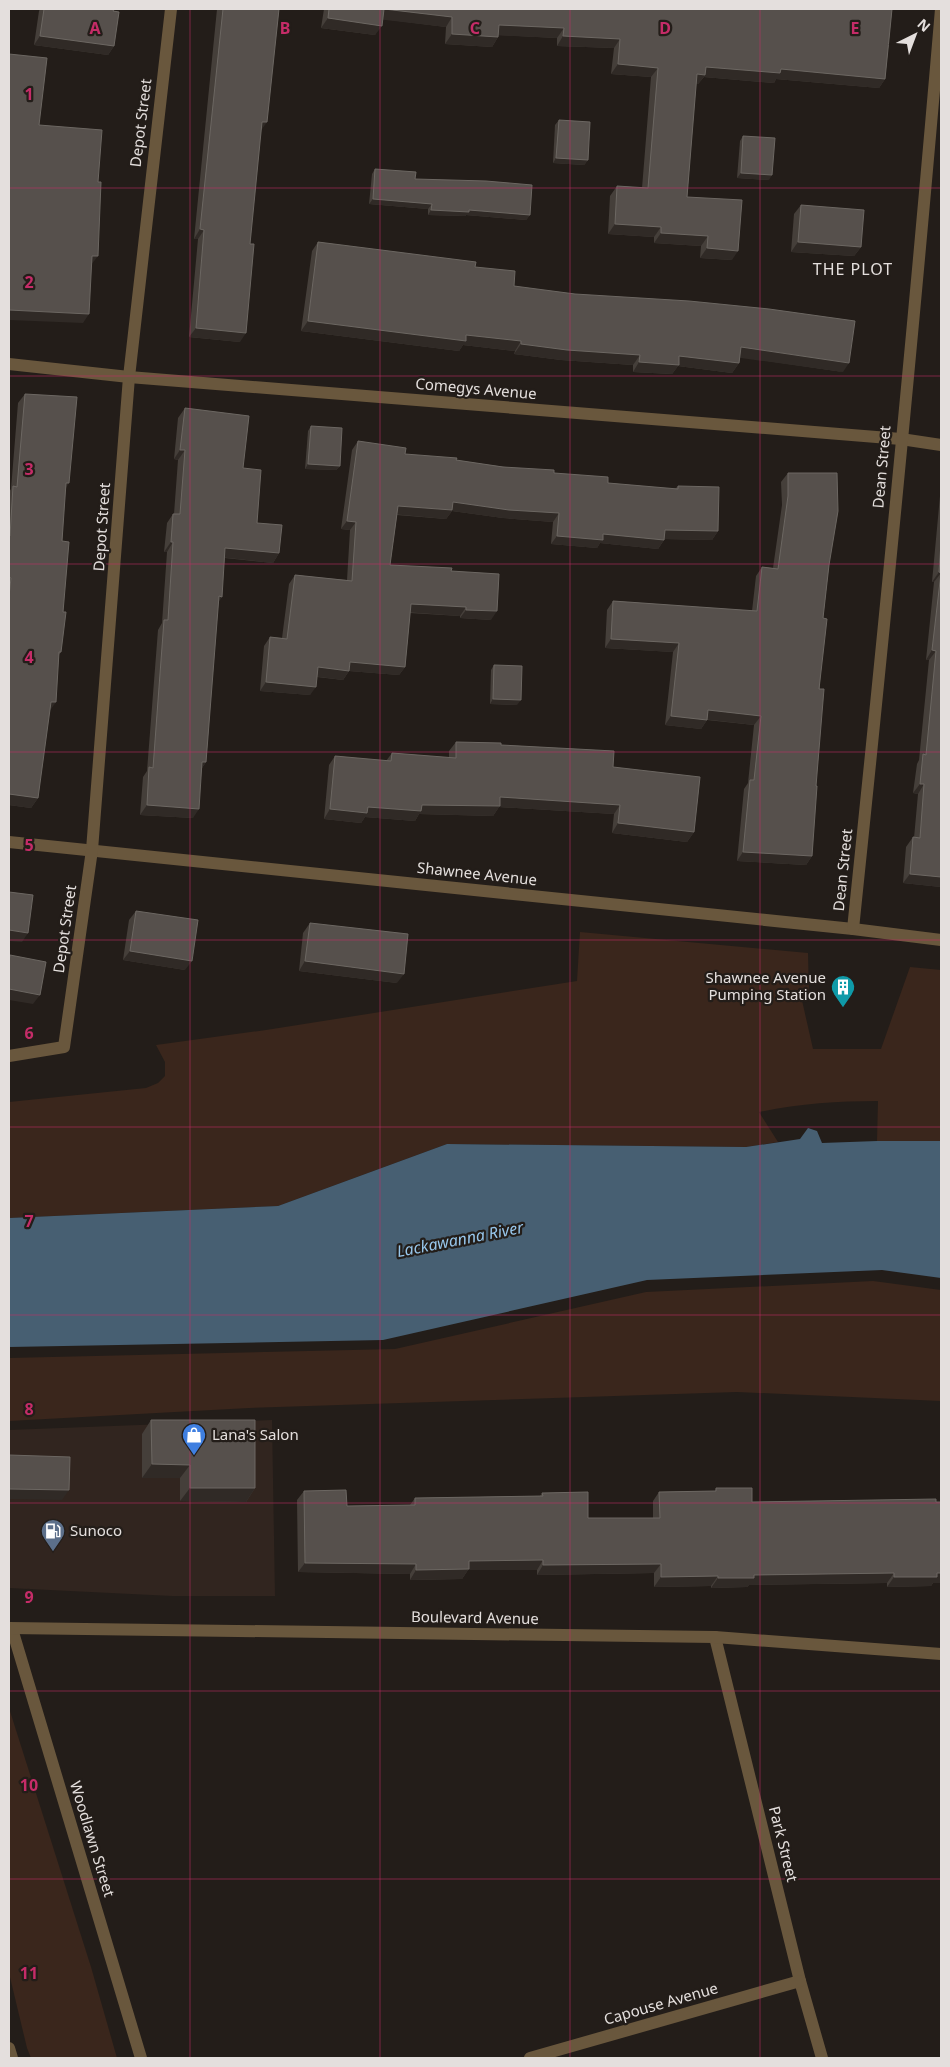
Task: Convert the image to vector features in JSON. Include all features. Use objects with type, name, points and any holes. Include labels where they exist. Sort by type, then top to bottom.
[{"type":"street","name":"Depot Street","points":[[9,1056],[64,1048],[92,850],[129,376],[155,133],[171,9]]},
{"type":"street","name":"Dean Street","points":[[853,929],[924,215],[941,9]]},
{"type":"street","name":"Comegys Avenue","points":[[9,364],[129,376],[901,440],[941,445]]},
{"type":"street","name":"Shawnee Avenue","points":[[9,842],[853,929],[941,940]]},
{"type":"street","name":"Boulevard Avenue","points":[[10,1629],[715,1637],[941,1654]]},
{"type":"street","name":"Woodlawn Street","points":[[10,1629],[141,2058]]},
{"type":"street","name":"Park Street","points":[[715,1637],[800,1981],[822,2058]]},
{"type":"street","name":"Capouse Avenue","points":[[530,2058],[800,1981]]},
{"type":"street","points":[[9,2048],[12,2058]]},
{"type":"shaded area","points":[[580,932],[808,953],[809,996],[801,996],[813,1049],[881,1049],[910,967],[941,970],[941,1141],[877,1141],[878,1101],[818,1104],[759,1112],[778,1142],[746,1147],[447,1144],[278,1206],[9,1218],[9,1102],[146,1088],[158,1083],[165,1076],[165,1062],[156,1045],[266,1030],[577,981]]},
{"type":"shaded area","points":[[873,1281],[941,1290],[941,1401],[737,1392],[249,1408],[9,1421],[9,1358],[395,1349],[646,1292]]},
{"type":"shaded area","points":[[272,1420],[275,1596],[172,1596],[9,1588],[9,1430]]},
{"type":"shaded area","points":[[9,1708],[91,1967],[117,2058],[31,2058],[27,2048],[9,1973]]},
{"type":"water","name":"Lackawanna River","points":[[808,1128],[817,1131],[822,1143],[941,1141],[941,1278],[882,1270],[647,1280],[383,1340],[9,1347],[9,1218],[278,1206],[447,1144],[746,1147],[800,1139]]},
{"type":"building","points":[[44,9],[114,9],[113,11],[119,12],[114,46],[40,36]]},
{"type":"building","points":[[223,9],[279,9],[267,122],[262,122],[250,244],[254,244],[246,333],[196,328],[204,230],[200,229]]},
{"type":"building","points":[[329,9],[384,9],[382,26],[328,18]]},
{"type":"building","points":[[384,9],[892,9],[885,79],[781,69],[780,73],[706,67],[705,75],[697,74],[687,197],[742,200],[738,251],[707,248],[708,236],[661,233],[661,227],[615,224],[617,186],[648,188],[658,68],[618,64],[620,39],[563,36],[564,28],[499,25],[498,37],[452,34],[452,17]]},
{"type":"building","points":[[9,54],[47,58],[39,125],[102,130],[98,182],[101,182],[98,256],[92,256],[89,314],[9,310]]},
{"type":"building","points":[[559,120],[590,122],[588,160],[556,158]]},
{"type":"building","points":[[743,136],[775,138],[772,175],[741,173]]},
{"type":"building","points":[[375,169],[416,172],[415,179],[486,181],[532,185],[530,215],[469,210],[469,212],[431,210],[432,204],[373,199]]},
{"type":"building","points":[[801,205],[864,210],[861,247],[798,242]]},
{"type":"building","points":[[318,242],[476,262],[475,267],[515,271],[514,286],[575,294],[689,301],[769,309],[855,321],[849,363],[741,347],[739,363],[679,356],[679,365],[639,362],[640,355],[567,350],[521,344],[521,341],[466,335],[466,341],[308,321]]},
{"type":"building","points":[[25,394],[77,397],[69,483],[66,483],[62,541],[69,542],[63,612],[66,612],[61,652],[59,652],[56,702],[51,702],[38,798],[9,794],[9,596],[11,578],[9,577],[9,536],[13,486],[17,487]]},
{"type":"building","points":[[185,408],[249,416],[243,468],[261,470],[257,523],[282,525],[279,553],[225,548],[222,597],[219,596],[206,762],[202,762],[199,809],[147,805],[149,767],[153,768],[164,620],[168,620],[173,514],[180,514],[185,450],[180,450]]},
{"type":"building","points":[[311,426],[342,428],[340,466],[308,464]]},
{"type":"building","points":[[358,441],[406,448],[405,454],[457,458],[456,460],[503,467],[554,470],[554,473],[608,477],[608,483],[678,489],[678,486],[719,487],[718,531],[665,530],[664,540],[603,534],[603,540],[557,536],[559,513],[509,510],[453,502],[452,510],[398,506],[390,565],[452,568],[451,571],[499,574],[497,611],[466,610],[466,607],[411,604],[405,667],[350,662],[349,671],[318,667],[316,687],[266,682],[270,637],[287,639],[295,575],[352,581],[356,522],[347,521]]},
{"type":"building","points":[[788,473],[837,473],[838,511],[823,618],[827,619],[819,689],[824,689],[812,856],[743,852],[750,780],[754,780],[761,716],[708,710],[707,720],[671,716],[679,643],[611,639],[613,601],[757,611],[762,567],[778,569],[788,496]]},
{"type":"building","points":[[941,543],[941,573],[939,572]]},
{"type":"building","points":[[941,573],[941,877],[910,874],[913,837],[920,838],[924,784],[920,784],[923,754],[926,755],[936,651],[932,650]]},
{"type":"building","points":[[494,665],[522,666],[521,700],[493,699]]},
{"type":"building","points":[[456,742],[501,743],[501,745],[614,751],[613,767],[700,777],[694,832],[618,823],[620,805],[500,797],[500,806],[422,805],[421,811],[368,807],[367,813],[330,809],[335,756],[391,761],[392,753],[456,758]]},
{"type":"building","points":[[9,892],[33,895],[28,933],[9,930]]},
{"type":"building","points":[[136,911],[198,920],[192,961],[130,951]]},
{"type":"building","points":[[310,923],[408,934],[404,974],[305,961]]},
{"type":"building","points":[[10,955],[46,962],[40,995],[9,989]]},
{"type":"building","name":"Lana's Salon","points":[[151,1420],[255,1420],[255,1488],[190,1488],[190,1465],[152,1464]]},
{"type":"building","points":[[9,1455],[70,1457],[69,1490],[9,1489]]},
{"type":"building","points":[[716,1488],[752,1488],[752,1502],[936,1499],[936,1502],[941,1502],[941,1573],[937,1573],[937,1577],[894,1577],[894,1573],[754,1575],[754,1578],[718,1578],[718,1576],[661,1577],[661,1564],[543,1565],[543,1560],[469,1561],[469,1569],[416,1570],[416,1564],[305,1563],[304,1491],[346,1490],[347,1506],[415,1505],[415,1498],[543,1496],[542,1493],[588,1492],[588,1518],[660,1518],[659,1492],[716,1491]]},
{"type":"place","name":"Shawnee Avenue Pumping Station","points":[[843,1008]]},
{"type":"place","name":"Lana's Salon","points":[[194,1456]]},
{"type":"place","name":"Sunoco","points":[[53,1552]]},
{"type":"district","name":"THE PLOT","points":[[853,269]]}]
